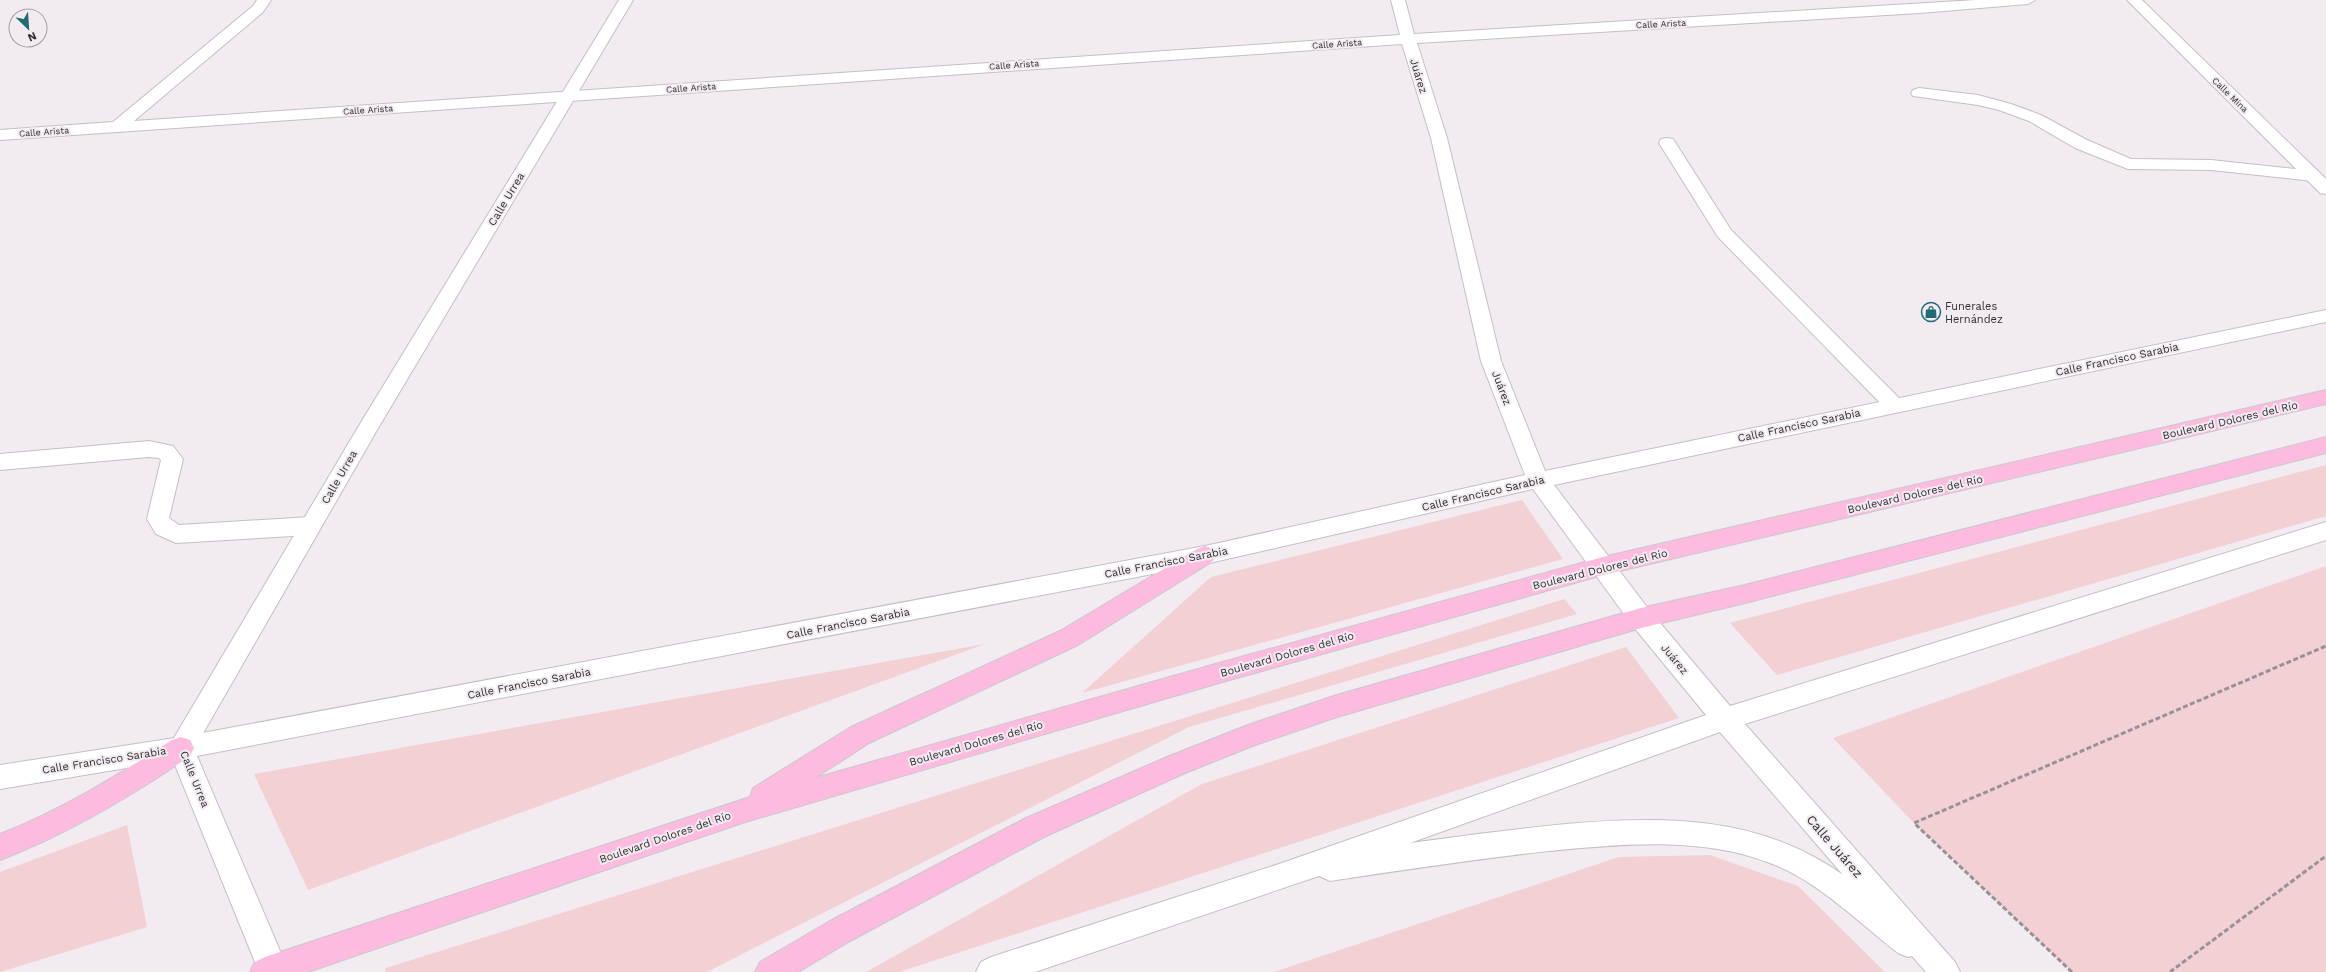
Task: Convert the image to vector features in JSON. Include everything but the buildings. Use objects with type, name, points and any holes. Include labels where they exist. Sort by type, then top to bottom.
[{"type":"main road","name":"Boulevard Dolores del Río","points":[[271,971],[742,810],[1220,673],[1603,566],[2326,397]]},
{"type":"main road","points":[[770,972],[853,924],[1034,828],[1176,765],[1248,736],[1337,706],[1641,618],[1753,592],[2326,445]]},
{"type":"main road","points":[[742,810],[860,735],[1069,638],[1205,555]]},
{"type":"main road","points":[[0,847],[42,831],[113,794],[181,748]]},
{"type":"street","points":[[117,127],[258,9],[264,0]]},
{"type":"street","name":"Calle Urrea","points":[[271,971],[181,748],[310,526],[626,0]]},
{"type":"street","name":"Juárez","points":[[1398,0],[1408,39],[1438,138],[1491,361],[1538,480],[1641,618],[1726,719]]},
{"type":"street","name":"Calle Arista","points":[[0,135],[1408,39],[1920,9],[2028,0]]},
{"type":"street","name":"Calle Mina","points":[[2134,0],[2326,189]]},
{"type":"street","points":[[1919,93],[1978,100],[2005,107],[2035,118],[2081,144],[2128,164],[2211,165],[2313,176]]},
{"type":"street","points":[[1667,144],[1724,233],[1894,404]]},
{"type":"street","name":"Calle Francisco Sarabia","points":[[0,776],[181,748],[1205,555],[1538,480],[1894,404],[2326,316]]},
{"type":"street","points":[[0,462],[149,449],[165,451],[172,459],[158,519],[164,528],[176,534],[310,526]]},
{"type":"street","points":[[991,972],[1282,876],[1726,719],[2326,531]]},
{"type":"street","name":"Calle Juárez","points":[[1726,719],[1945,972]]},
{"type":"street","points":[[1282,876],[1519,841],[1630,831],[1689,832],[1742,841],[1775,851],[1808,867],[1945,972]]},
{"type":"path","points":[[2072,972],[1914,823],[2326,646]]},
{"type":"path","points":[[2170,972],[2326,856]]},
{"type":"shaded area","points":[[2326,465],[2326,516],[1777,675],[1730,623]]},
{"type":"shaded area","points":[[1522,500],[1563,559],[1082,693],[1211,577]]},
{"type":"shaded area","points":[[2326,566],[2326,972],[2072,972],[1914,823],[1833,738]]},
{"type":"shaded area","points":[[1564,599],[1577,614],[1189,727],[707,972],[385,972],[386,968]]},
{"type":"shaded area","points":[[985,644],[308,890],[254,774]]},
{"type":"shaded area","points":[[1626,647],[1679,718],[899,972],[866,972],[1202,784]]},
{"type":"shaded area","points":[[127,825],[147,927],[0,972],[0,872]]},
{"type":"shaded area","points":[[1710,855],[1798,886],[1885,972],[1274,972],[1619,857]]},
{"type":"place","name":"Funerales Hernández","points":[[1931,312]]}]
